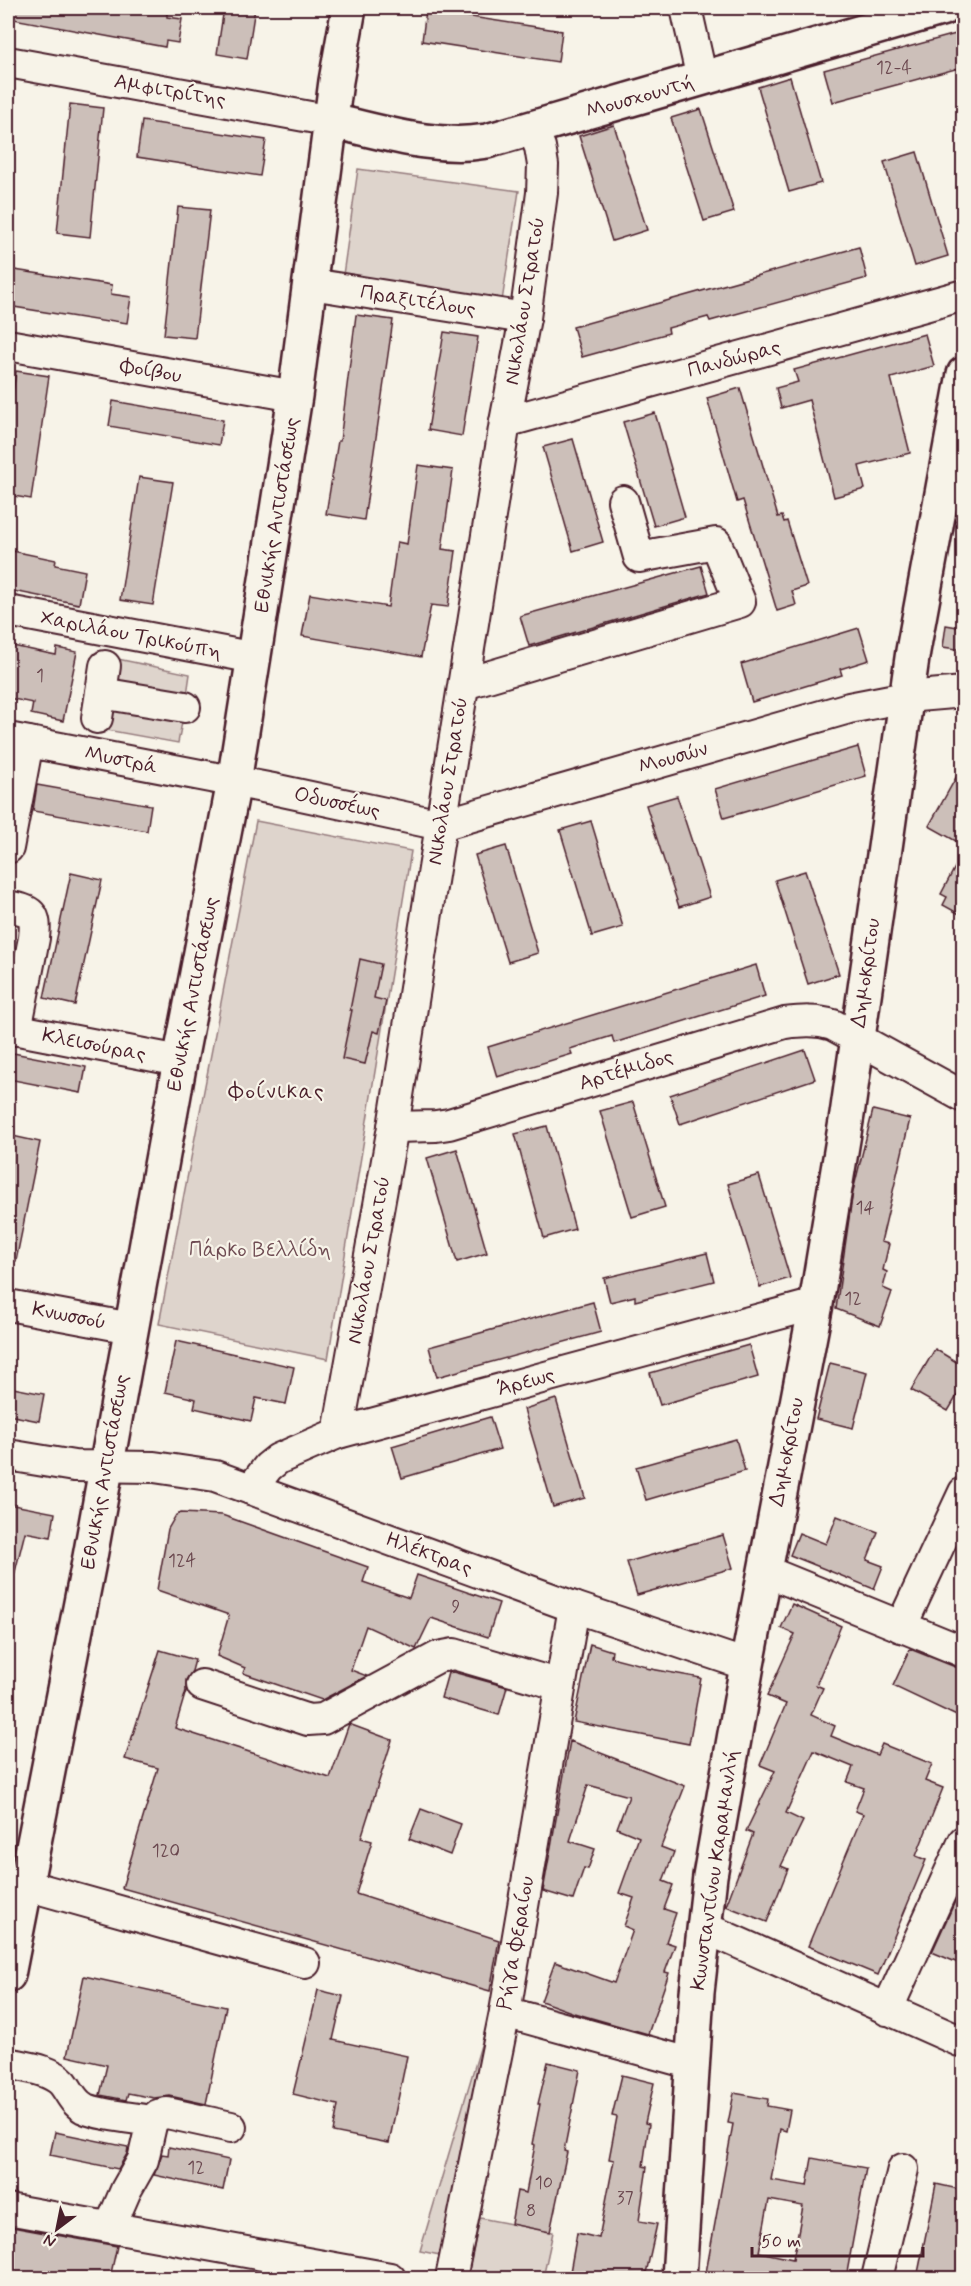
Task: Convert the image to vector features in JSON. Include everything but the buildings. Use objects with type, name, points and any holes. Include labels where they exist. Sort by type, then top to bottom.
[{"type":"main road","name":"Εθνικής Αντιστάσεως","points":[[8,1975],[17,1882],[106,1466],[234,782],[295,396],[336,81],[349,8]]},
{"type":"main road","name":"Μουσχουντή","points":[[332,121],[433,142],[460,144],[488,141],[944,8]]},
{"type":"main road","name":"Δημοκρίτου","points":[[765,1572],[816,1304],[847,1115],[906,697],[963,374]]},
{"type":"main road","name":"Κωνσταντίνου Καραμανλή","points":[[679,2278],[703,1927],[765,1572]]},
{"type":"street","points":[[686,8],[702,79]]},
{"type":"street","name":"Αμφιτρίτης","points":[[8,62],[332,121]]},
{"type":"street","name":"Νικολάου Στρατού","points":[[338,1433],[393,1127],[505,422],[525,318],[543,193],[542,156],[532,129]]},
{"type":"street","name":"Πραξιτέλους","points":[[310,285],[525,318]]},
{"type":"street","name":"Πανδώρας","points":[[505,422],[963,295]]},
{"type":"street","name":"Φοίβου","points":[[8,345],[295,396]]},
{"type":"street","points":[[464,684],[740,602],[716,543],[639,557],[623,501]]},
{"type":"street","name":"Χαριλάου Τρικούπη","points":[[8,611],[255,658]]},
{"type":"street","points":[[101,692],[185,707]]},
{"type":"street","name":"Μουσών","points":[[441,825],[849,708],[906,697],[963,692]]},
{"type":"street","points":[[8,848],[18,740]]},
{"type":"street","name":"Μυστρά","points":[[18,740],[234,782]]},
{"type":"street","name":"Οδυσσέως","points":[[234,782],[441,825]]},
{"type":"street","points":[[8,906],[31,913],[35,923],[34,938],[12,1029]]},
{"type":"street","name":"Αρτέμιδος","points":[[393,1127],[449,1124],[785,1023],[808,1021],[826,1023],[857,1037],[963,1097]]},
{"type":"street","name":"Κλεισούρας","points":[[12,1029],[180,1061]]},
{"type":"street","name":"Άρεως","points":[[251,1489],[268,1467],[278,1459],[338,1433],[816,1304]]},
{"type":"street","name":"Κνωσσού","points":[[8,1305],[131,1328]]},
{"type":"street","name":"Ηλέκτρας","points":[[8,1455],[74,1466],[154,1467],[195,1472],[251,1489],[574,1606],[747,1665]]},
{"type":"street","points":[[901,1627],[960,1508]]},
{"type":"street","points":[[765,1572],[963,1652]]},
{"type":"street","name":"Ρήγα Φεραίου","points":[[451,2278],[505,2012],[574,1606]]},
{"type":"street","points":[[202,1685],[308,1720],[323,1719],[438,1657],[454,1654],[560,1685]]},
{"type":"street","points":[[887,2010],[963,1841]]},
{"type":"street","points":[[17,1882],[305,1963]]},
{"type":"street","points":[[703,1927],[963,2043]]},
{"type":"street","points":[[505,2012],[693,2064]]},
{"type":"street","points":[[8,2063],[54,2076],[86,2109],[152,2121]]},
{"type":"street","points":[[110,2227],[126,2190],[144,2160],[152,2121],[158,2115],[167,2113],[231,2127]]},
{"type":"street","points":[[877,2278],[903,2169]]},
{"type":"street","points":[[8,2209],[390,2278]]},
{"type":"green space","points":[[358,169],[519,191],[502,301],[343,275]]},
{"type":"green space","points":[[113,658],[190,674],[186,701],[115,688]]},
{"type":"green space","points":[[113,704],[183,717],[178,743],[101,729]]},
{"type":"green space","name":"Πάρκο Βελλίδη","points":[[256,821],[411,851],[328,1359],[159,1324]]},
{"type":"green space","points":[[492,2008],[445,2256],[420,2251]]},
{"type":"green space","points":[[480,2218],[553,2232],[543,2278],[491,2278],[468,2274]]},
{"type":"district","name":"Φοίνικας","points":[[277,1092]]}]
